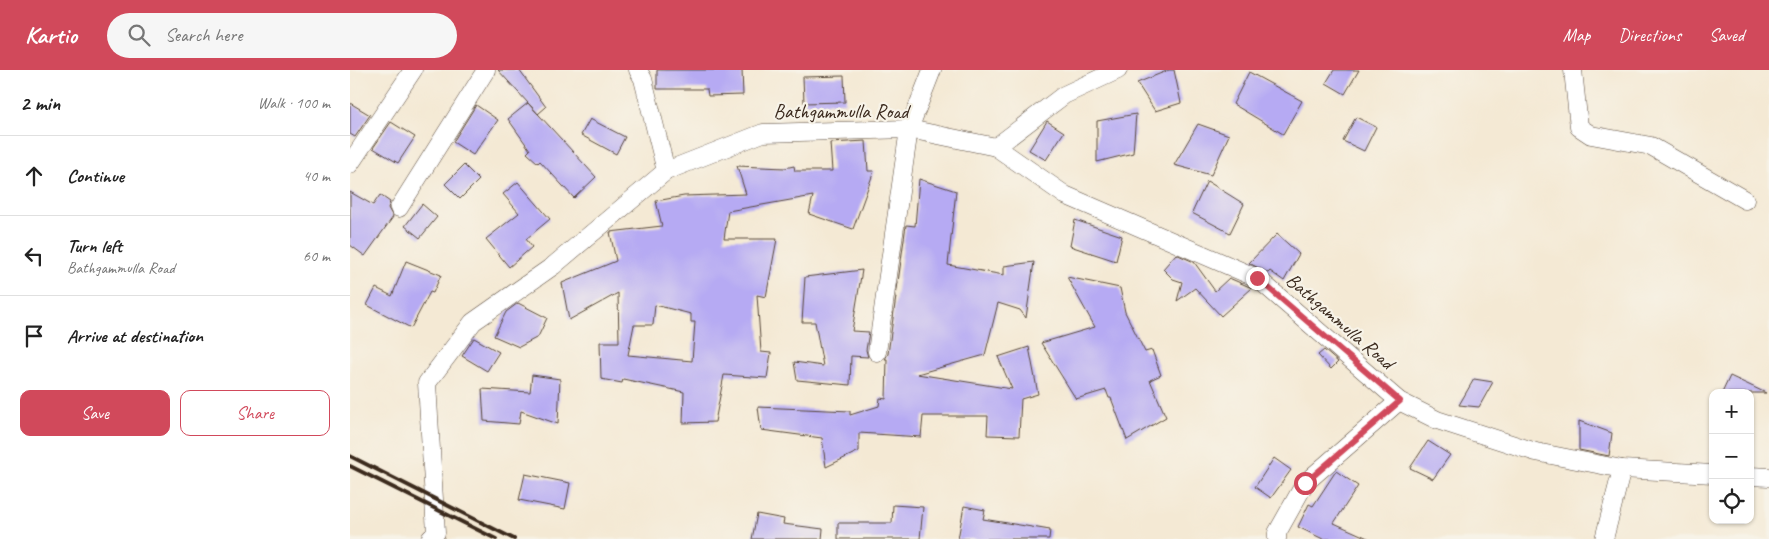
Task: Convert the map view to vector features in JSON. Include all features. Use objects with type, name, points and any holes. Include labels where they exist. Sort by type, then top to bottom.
[{"type":"street","points":[[350,164],[413,70]]},
{"type":"street","points":[[399,208],[486,70]]},
{"type":"street","points":[[638,70],[643,79],[666,171]]},
{"type":"street","points":[[877,352],[909,129],[932,70]]},
{"type":"street","points":[[996,147],[1064,96],[1118,70]]},
{"type":"street","points":[[1574,70],[1579,127],[1591,135],[1651,146],[1745,200]]},
{"type":"street","name":"Bathgammulla Road","points":[[430,539],[436,533],[428,383],[473,322],[553,266],[666,171],[763,132],[909,129],[996,147],[1066,195],[1257,278],[1400,401],[1437,420],[1536,452],[1622,469],[1709,474]]},
{"type":"street","points":[[1277,539],[1277,533],[1305,483],[1400,401]]},
{"type":"street","points":[[1604,539],[1622,469]]},
{"type":"street","points":[[1754,476],[1769,477]]},
{"type":"building","points":[[498,70],[519,70],[546,107],[538,114]]},
{"type":"building","points":[[657,70],[742,70],[743,95],[708,96],[707,89],[657,89]]},
{"type":"building","points":[[1169,70],[1174,70],[1181,103],[1155,111],[1137,83]]},
{"type":"building","points":[[1334,70],[1359,70],[1345,94],[1326,83]]},
{"type":"building","points":[[1249,72],[1302,101],[1283,134],[1233,104]]},
{"type":"building","points":[[844,76],[845,102],[804,103],[803,77]]},
{"type":"building","points":[[350,103],[370,115],[355,137],[350,134]]},
{"type":"building","points":[[528,103],[596,177],[574,198],[540,161],[538,163],[527,153],[530,150],[508,119]]},
{"type":"building","points":[[476,105],[498,120],[473,155],[453,142]]},
{"type":"building","points":[[1136,114],[1133,153],[1097,162],[1097,121]]},
{"type":"building","points":[[1356,117],[1376,127],[1364,151],[1343,141]]},
{"type":"building","points":[[590,119],[625,137],[616,154],[581,135]]},
{"type":"building","points":[[1047,121],[1064,132],[1046,160],[1029,150]]},
{"type":"building","points":[[391,122],[415,137],[398,163],[373,148]]},
{"type":"building","points":[[1198,124],[1229,135],[1211,175],[1174,165]]},
{"type":"building","points":[[866,141],[868,171],[874,171],[853,229],[809,214],[813,196],[728,211],[724,239],[777,239],[766,297],[757,295],[761,352],[771,353],[767,378],[724,375],[715,422],[683,423],[684,392],[623,379],[622,383],[601,379],[600,342],[619,342],[618,293],[569,320],[562,283],[616,261],[610,232],[662,226],[656,201],[684,196],[746,194],[737,166],[785,168],[794,166],[795,171],[832,171],[830,143]],"holes":[[[655,305],[691,314],[691,322],[695,322],[692,361],[628,355],[634,325],[653,325]]]},
{"type":"building","points":[[464,165],[479,180],[460,199],[445,184]]},
{"type":"building","points":[[919,179],[956,191],[948,265],[1004,275],[1004,266],[1034,262],[1026,318],[1020,310],[998,303],[985,355],[917,374],[1012,389],[998,357],[1029,347],[1038,394],[1021,399],[1019,436],[987,435],[988,416],[923,416],[921,437],[859,433],[859,451],[826,467],[822,438],[761,430],[758,407],[850,411],[850,415],[879,406],[880,398],[886,399],[887,359],[885,359],[888,354],[906,225],[915,226]]},
{"type":"building","points":[[1207,181],[1244,204],[1230,233],[1192,213]]},
{"type":"building","points":[[518,182],[550,219],[526,239],[532,247],[509,267],[486,239],[519,213],[503,194]]},
{"type":"building","points":[[350,192],[373,205],[380,195],[390,202],[388,208],[393,217],[365,256],[350,245]]},
{"type":"building","points":[[422,204],[437,217],[420,238],[405,226]]},
{"type":"building","points":[[1075,220],[1122,236],[1116,261],[1070,246]]},
{"type":"building","points":[[1277,234],[1299,254],[1284,281],[1270,271],[1268,273],[1249,263]]},
{"type":"building","points":[[1176,254],[1194,262],[1215,291],[1229,278],[1252,288],[1221,316],[1195,288],[1177,301],[1182,282],[1173,279],[1163,269]]},
{"type":"building","points":[[406,261],[441,275],[433,293],[430,292],[411,328],[367,305],[376,288],[392,296]]},
{"type":"building","points":[[862,270],[852,331],[869,332],[866,350],[868,357],[851,356],[850,385],[797,380],[794,362],[823,366],[815,322],[802,322],[805,277]]},
{"type":"building","points":[[1067,277],[1120,288],[1125,312],[1145,352],[1152,350],[1161,375],[1150,380],[1166,417],[1127,440],[1111,398],[1109,398],[1106,390],[1076,399],[1041,343],[1095,327]]},
{"type":"building","points":[[518,303],[547,318],[538,337],[519,347],[494,336],[506,312]]},
{"type":"building","points":[[474,338],[499,352],[487,371],[462,356]]},
{"type":"building","points":[[1324,350],[1338,362],[1331,369],[1318,355]]},
{"type":"building","points":[[532,375],[560,379],[558,424],[521,411],[519,424],[484,421],[482,389],[530,392]]},
{"type":"building","points":[[1730,376],[1766,393],[1754,393],[1754,389],[1724,389]]},
{"type":"building","points":[[1474,379],[1493,382],[1479,407],[1459,405]]},
{"type":"building","points":[[1579,421],[1612,433],[1609,456],[1579,450]]},
{"type":"building","points":[[1428,441],[1450,455],[1433,479],[1410,468]]},
{"type":"building","points":[[1274,458],[1291,470],[1271,498],[1255,487]]},
{"type":"building","points":[[1336,471],[1358,486],[1334,523],[1370,539],[1323,539],[1298,527],[1309,504],[1313,506]]},
{"type":"building","points":[[525,474],[570,483],[565,509],[519,500]]},
{"type":"building","points":[[893,505],[923,507],[920,539],[838,539],[838,523],[892,523]]},
{"type":"building","points":[[964,506],[985,510],[983,519],[1050,530],[1049,539],[958,539]]},
{"type":"building","points":[[757,514],[784,519],[783,524],[823,529],[822,539],[752,539]]},
{"type":"railway","points":[[350,456],[514,539]]},
{"type":"railway","points":[[350,466],[496,539]]},
{"type":"route","points":[[1257,278],[1400,401],[1305,483]]}]
